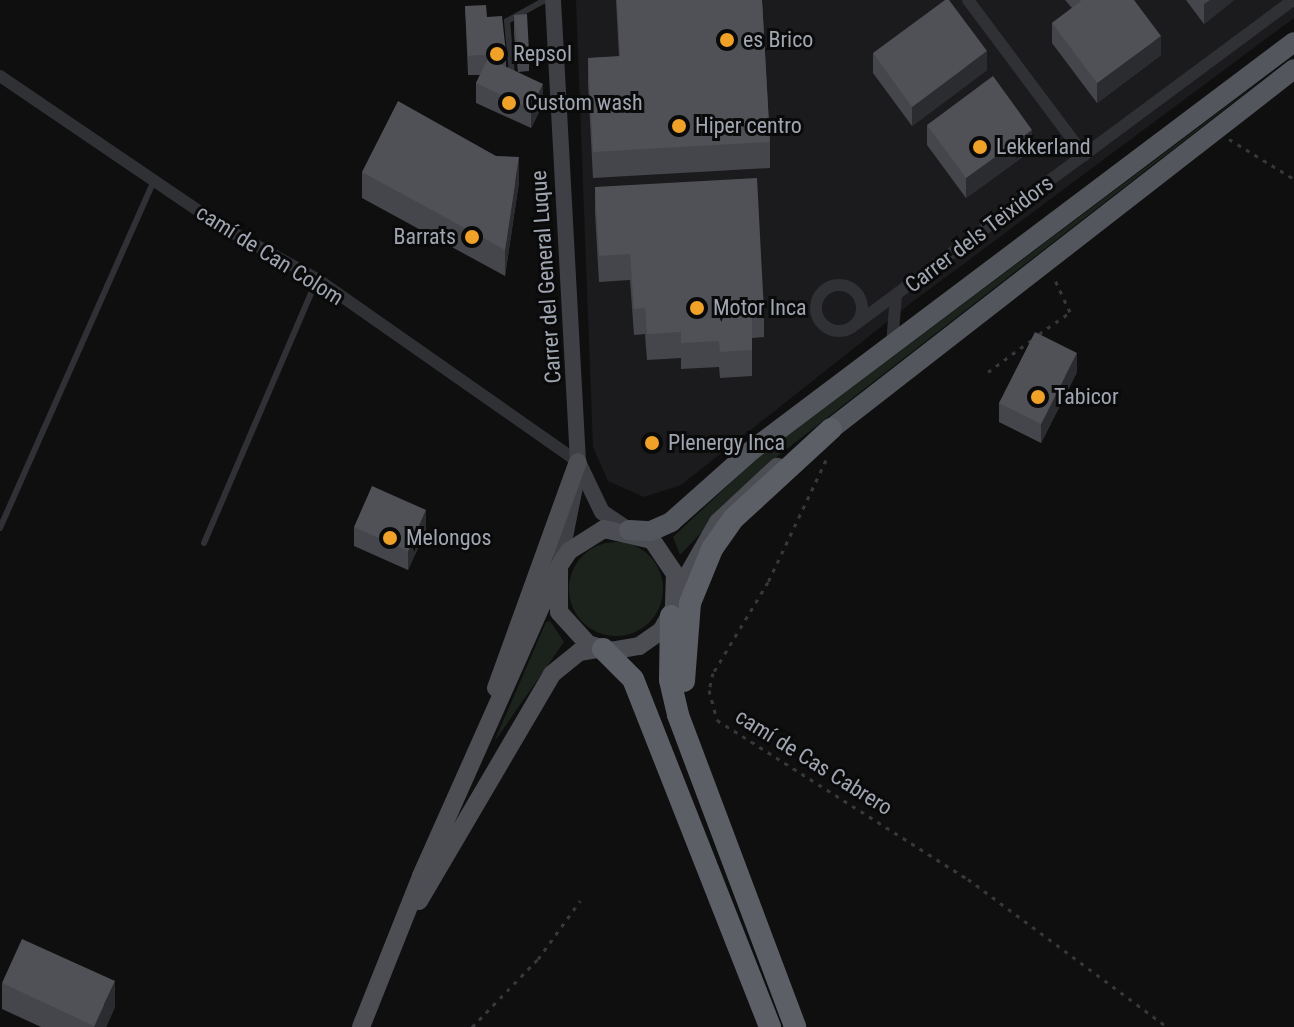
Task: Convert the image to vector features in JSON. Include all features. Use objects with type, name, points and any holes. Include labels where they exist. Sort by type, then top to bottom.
[{"type":"highway","points":[[629,530],[651,531],[671,522],[892,343],[1294,42]]},
{"type":"highway","points":[[715,802],[684,689],[690,603],[733,519],[1046,260],[1294,69]]},
{"type":"highway","points":[[674,607],[673,691],[767,942],[795,1027]]},
{"type":"highway","points":[[603,649],[633,679],[735,951],[759,1027]]},
{"type":"highway","points":[[767,942],[804,1027]]},
{"type":"highway","points":[[735,951],[770,1027]]},
{"type":"main road","name":"Carrer del General Luque","points":[[553,0],[549,92],[578,462],[602,512],[629,530]]},
{"type":"main road","points":[[406,920],[552,674],[579,652],[648,642],[674,607],[701,545],[733,503],[832,437]]},
{"type":"main road","points":[[421,876],[559,566],[575,513],[578,462]]},
{"type":"main road","points":[[361,1027],[406,920],[578,462]]},
{"type":"main road","points":[[603,649],[580,640],[563,620],[555,594],[559,566],[588,535],[629,530],[669,558],[674,607]]},
{"type":"street","points":[[968,0],[1084,155]]},
{"type":"street","name":"Carrer dels Teixidors","points":[[856,324],[1293,0]]},
{"type":"street","name":"camí de Can Colom","points":[[0,76],[154,180],[317,279],[578,462]]},
{"type":"street","points":[[855,291],[862,311],[856,324],[834,331],[816,308],[827,288],[855,291],[872,299],[896,296],[892,343]]},
{"type":"lane","points":[[527,84],[512,78],[507,21],[545,0]]},
{"type":"lane","points":[[0,528],[154,180]]},
{"type":"lane","points":[[204,543],[317,279]]},
{"type":"path","points":[[1214,131],[1294,179]]},
{"type":"path","points":[[988,372],[1070,312],[1046,260]]},
{"type":"path","name":"camí de Cas Cabrero","points":[[832,437],[768,582],[713,673],[709,690],[717,720],[968,879],[1167,1027]]},
{"type":"path","points":[[472,1027],[538,959],[580,901]]},
{"type":"shaded area","points":[[576,0],[1294,0],[1294,18],[911,303],[681,485],[644,497],[608,481],[593,447]]},
{"type":"shaded area","points":[[1266,77],[765,466],[680,555],[673,537],[754,461]]},
{"type":"shaded area","points":[[607,542],[625,542],[650,555],[660,571],[663,589],[660,607],[650,623],[625,636],[607,636],[582,623],[569,598],[569,580],[582,555]]},
{"type":"shaded area","points":[[550,621],[564,642],[494,742],[546,622]]},
{"type":"building","name":"Hiper centro","points":[[617,0],[762,0],[770,142],[593,152],[588,58],[620,56]]},
{"type":"building","points":[[949,0],[987,51],[912,107],[873,53]]},
{"type":"building","points":[[1080,0],[1134,0],[1161,36],[1097,83],[1052,23]]},
{"type":"building","points":[[486,5],[487,17],[502,16],[506,53],[468,56],[465,6]]},
{"type":"building","points":[[527,14],[529,52],[518,52],[514,15]]},
{"type":"building","points":[[488,58],[543,84],[531,109],[476,83]]},
{"type":"building","name":"Lekkerland","points":[[993,76],[1032,130],[966,178],[927,125]]},
{"type":"building","name":"Barrats","points":[[398,101],[496,156],[519,157],[505,250],[362,172]]},
{"type":"building","name":"Motor Inca","points":[[757,178],[764,312],[752,312],[752,350],[720,352],[719,341],[681,343],[681,332],[647,334],[645,308],[634,309],[630,254],[599,256],[595,187]]},
{"type":"building","name":"Tabicor","points":[[1035,332],[1077,353],[1041,424],[999,403]]},
{"type":"building","points":[[372,486],[426,510],[408,551],[354,527]]},
{"type":"building","points":[[22,939],[115,981],[94,1026],[2,983]]},
{"type":"place","name":"es Brico","points":[[727,40]]},
{"type":"place","name":"Repsol","points":[[497,54]]},
{"type":"place","name":"Custom wash","points":[[509,103]]},
{"type":"place","name":"Hiper centro","points":[[679,126]]},
{"type":"place","name":"Lekkerland","points":[[980,147]]},
{"type":"place","name":"Barrats","points":[[472,237]]},
{"type":"place","name":"Motor Inca","points":[[697,308]]},
{"type":"place","name":"Tabicor","points":[[1038,397]]},
{"type":"place","name":"Plenergy Inca","points":[[652,443]]},
{"type":"place","name":"Melongos","points":[[390,538]]}]
